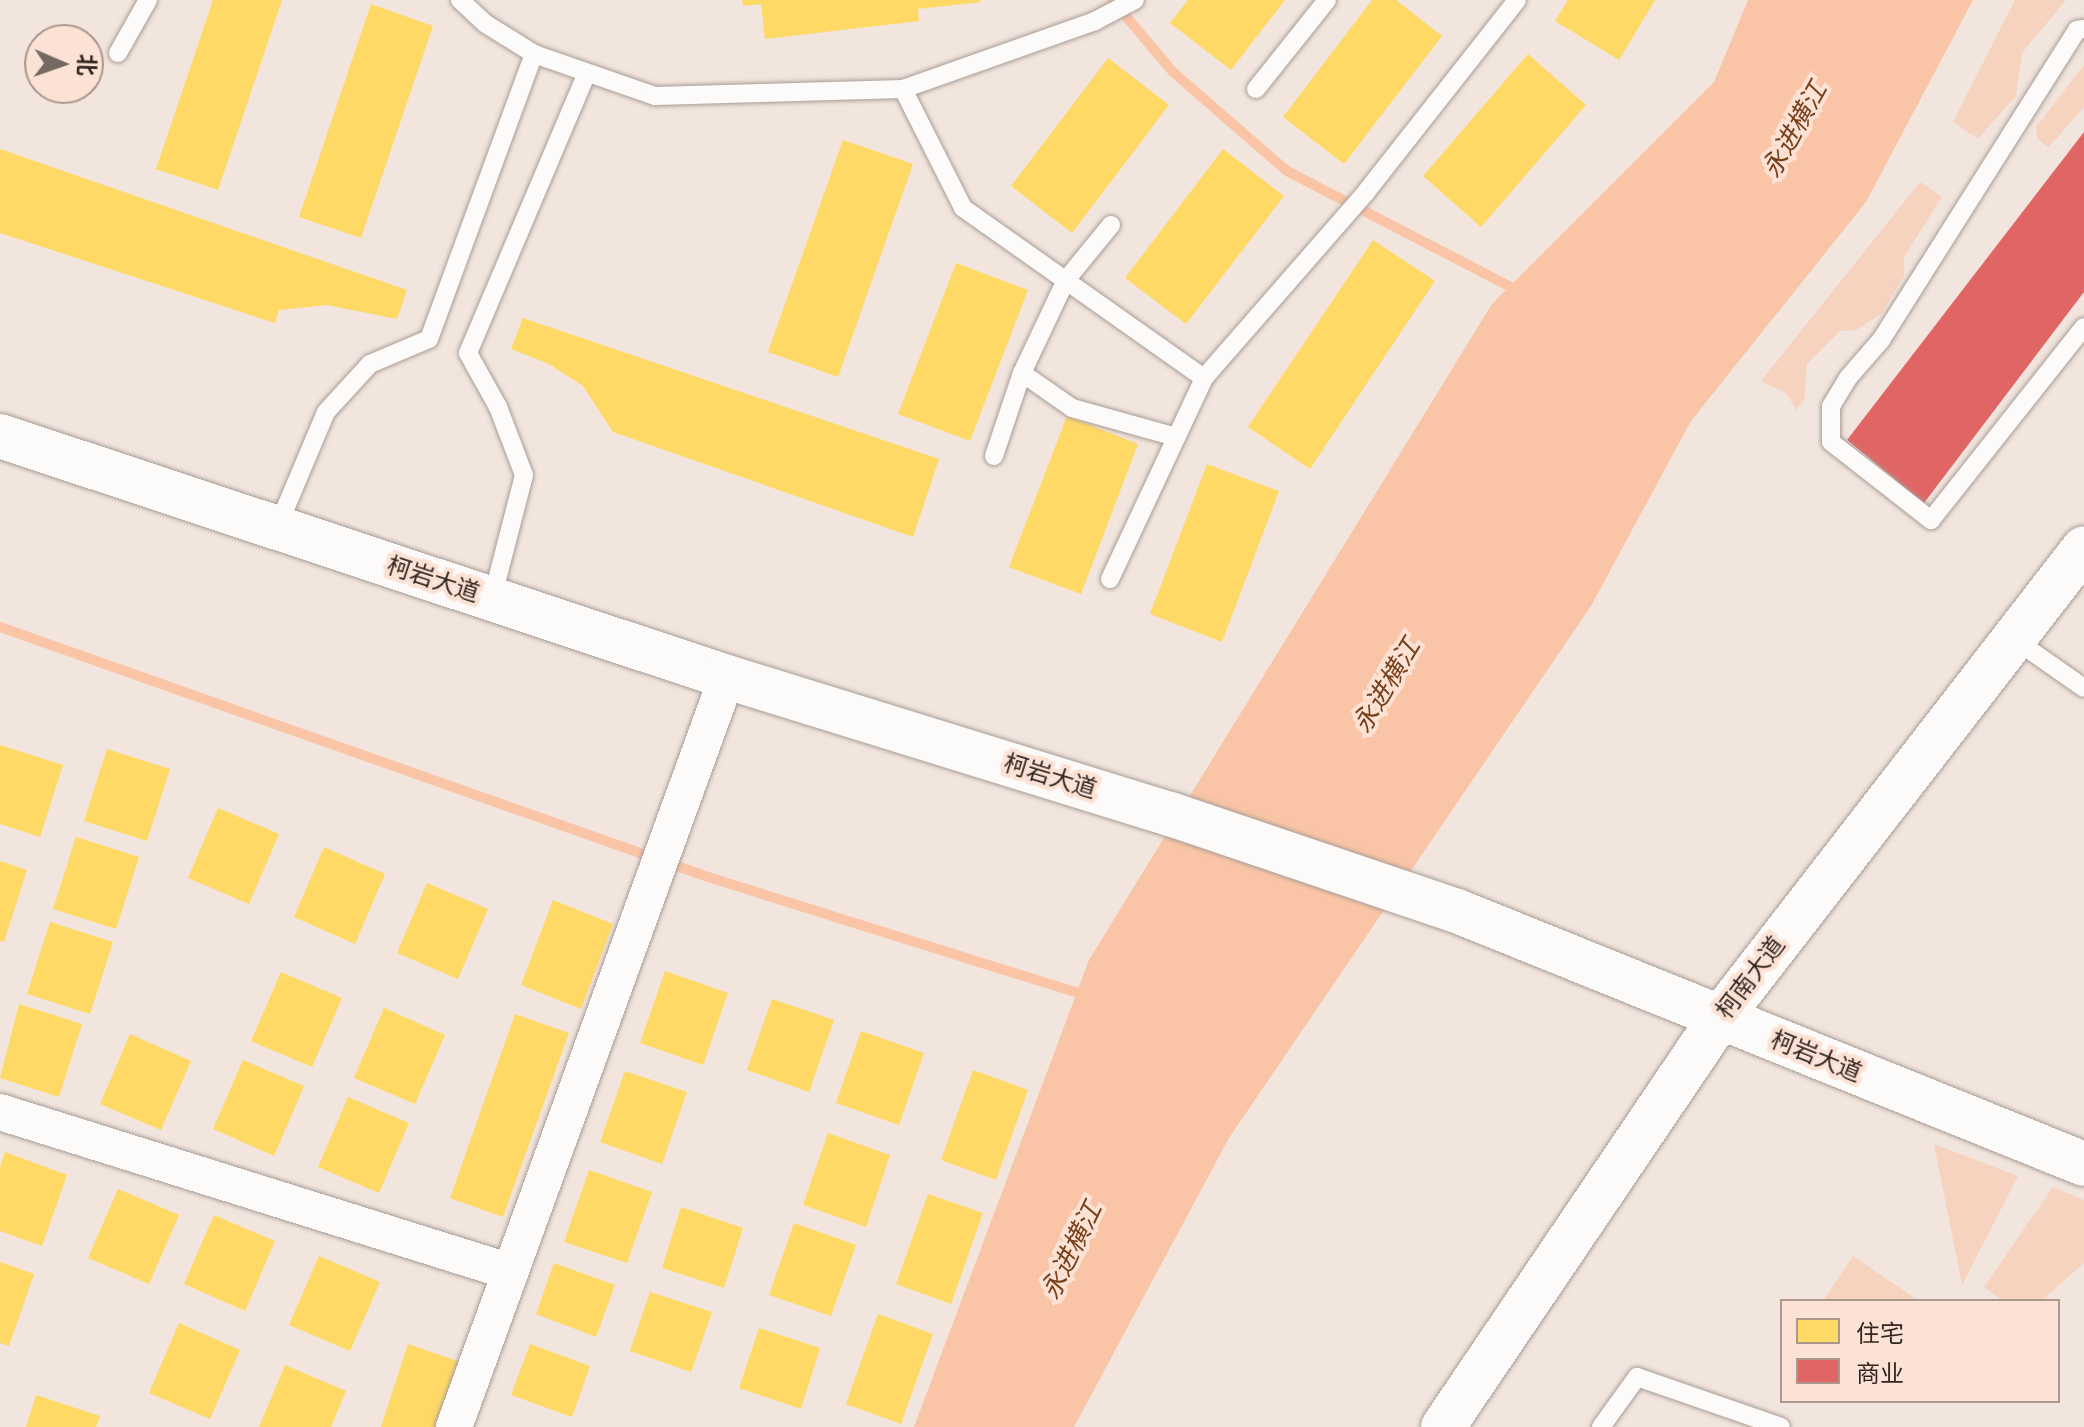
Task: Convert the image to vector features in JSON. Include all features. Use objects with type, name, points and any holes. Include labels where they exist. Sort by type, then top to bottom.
[{"type":"street","name":"柯岩大道","points":[[0,436],[727,677],[1170,814],[1457,911],[2084,1164]]},
{"type":"street","name":"柯南大道","points":[[1443,1427],[1720,1018],[2084,548]]},
{"type":"street","points":[[454,1427],[727,677]]},
{"type":"street","points":[[0,1112],[511,1272]]},
{"type":"lane","points":[[118,53],[148,0]]},
{"type":"lane","points":[[460,0],[486,24],[534,54],[586,75],[655,96],[903,89],[1095,21],[1135,0]]},
{"type":"lane","points":[[1256,89],[1327,0]]},
{"type":"lane","points":[[1110,579],[1204,378],[1366,192],[1517,0]]},
{"type":"lane","points":[[2084,29],[2077,30],[1888,331],[1831,406],[1831,442],[1931,520],[2084,327]]},
{"type":"lane","points":[[277,528],[326,412],[370,364],[429,339],[534,54]]},
{"type":"lane","points":[[492,599],[524,475],[498,407],[468,353],[586,75]]},
{"type":"lane","points":[[903,89],[963,208],[1204,378]]},
{"type":"lane","points":[[994,456],[1022,373],[1066,280],[1111,225]]},
{"type":"lane","points":[[1022,373],[1072,408],[1176,437]]},
{"type":"lane","points":[[2014,639],[2084,688]]},
{"type":"lane","points":[[1601,1427],[1637,1377],[1781,1427]]},
{"type":"shaded area","points":[[2015,0],[2066,0],[2022,53],[2016,96],[1978,139],[1953,122]]},
{"type":"shaded area","points":[[2084,65],[2084,107],[2048,148],[2037,138],[2036,127]]},
{"type":"shaded area","points":[[1920,182],[1942,197],[1904,257],[1904,276],[1881,314],[1856,330],[1840,331],[1807,364],[1804,400],[1796,410],[1787,394],[1761,381]]},
{"type":"shaded area","points":[[1934,1144],[2018,1176],[1962,1285]]},
{"type":"shaded area","points":[[2053,1187],[2084,1200],[2084,1263],[2043,1299],[2000,1299],[1984,1287]]},
{"type":"shaded area","points":[[1853,1256],[1916,1299],[1824,1299]]},
{"type":"water","name":"永进横江","points":[[1748,0],[1973,0],[1866,202],[1691,421],[1591,606],[1229,1138],[1074,1427],[914,1427],[1089,960],[1492,304],[1714,82]]},
{"type":"building: 住宅","points":[[213,0],[282,0],[218,190],[156,169]]},
{"type":"building: 住宅","points":[[742,0],[981,2],[918,9],[919,21],[765,39],[761,4],[743,6]]},
{"type":"building: 住宅","points":[[1188,0],[1285,0],[1231,70],[1170,23]]},
{"type":"building: 住宅","points":[[1372,0],[1396,0],[1442,36],[1344,164],[1283,117]]},
{"type":"building: 住宅","points":[[1568,0],[1655,0],[1619,60],[1555,21]]},
{"type":"building: 住宅","points":[[371,4],[433,26],[361,238],[299,217]]},
{"type":"building: 住宅","points":[[1528,54],[1586,105],[1481,227],[1423,176]]},
{"type":"building: 住宅","points":[[1108,58],[1169,105],[1072,233],[1011,186]]},
{"type":"building: 住宅","points":[[843,140],[913,164],[838,377],[768,352]]},
{"type":"building: 住宅","points":[[0,149],[407,290],[397,319],[327,305],[279,310],[275,323],[0,233]]},
{"type":"building: 住宅","points":[[1223,149],[1284,196],[1186,324],[1125,278]]},
{"type":"building: 住宅","points":[[1373,240],[1435,281],[1310,469],[1248,427]]},
{"type":"building: 住宅","points":[[956,263],[1028,290],[970,441],[898,414]]},
{"type":"building: 住宅","points":[[523,318],[939,459],[913,537],[613,432],[583,386],[549,364],[511,349]]},
{"type":"building: 住宅","points":[[1067,416],[1138,444],[1081,594],[1009,567]]},
{"type":"building: 住宅","points":[[1207,464],[1279,491],[1222,642],[1150,614]]},
{"type":"building: 住宅","points":[[0,745],[63,765],[40,837],[0,824]]},
{"type":"building: 住宅","points":[[107,749],[170,769],[147,841],[84,821]]},
{"type":"building: 住宅","points":[[218,808],[279,834],[249,904],[188,878]]},
{"type":"building: 住宅","points":[[76,837],[139,857],[116,929],[53,909]]},
{"type":"building: 住宅","points":[[324,847],[385,874],[355,944],[294,917]]},
{"type":"building: 住宅","points":[[0,861],[27,870],[4,942],[0,941]]},
{"type":"building: 住宅","points":[[427,883],[488,909],[458,979],[397,953]]},
{"type":"building: 住宅","points":[[553,900],[613,924],[581,1009],[521,985]]},
{"type":"building: 住宅","points":[[50,922],[113,942],[90,1014],[27,994]]},
{"type":"building: 住宅","points":[[665,971],[728,993],[703,1065],[640,1043]]},
{"type":"building: 住宅","points":[[281,972],[342,998],[312,1067],[251,1041]]},
{"type":"building: 住宅","points":[[772,999],[834,1020],[809,1092],[747,1070]]},
{"type":"building: 住宅","points":[[19,1004],[82,1024],[59,1097],[0,1078]]},
{"type":"building: 住宅","points":[[384,1008],[445,1035],[415,1104],[354,1078]]},
{"type":"building: 住宅","points":[[515,1014],[569,1033],[503,1217],[450,1198]]},
{"type":"building: 住宅","points":[[861,1031],[924,1053],[899,1125],[836,1103]]},
{"type":"building: 住宅","points":[[130,1034],[191,1061],[161,1130],[100,1104]]},
{"type":"building: 住宅","points":[[243,1060],[304,1086],[274,1156],[213,1129]]},
{"type":"building: 住宅","points":[[973,1070],[1028,1090],[996,1180],[941,1160]]},
{"type":"building: 住宅","points":[[625,1071],[687,1092],[662,1164],[600,1142]]},
{"type":"building: 住宅","points":[[348,1097],[409,1123],[379,1193],[318,1167]]},
{"type":"building: 住宅","points":[[828,1133],[890,1155],[866,1227],[803,1205]]},
{"type":"building: 住宅","points":[[5,1152],[67,1175],[42,1246],[0,1231],[0,1167]]},
{"type":"building: 住宅","points":[[589,1170],[652,1192],[627,1263],[564,1242]]},
{"type":"building: 住宅","points":[[118,1189],[179,1215],[149,1284],[88,1258]]},
{"type":"building: 住宅","points":[[928,1194],[983,1213],[951,1304],[896,1284]]},
{"type":"building: 住宅","points":[[681,1207],[743,1228],[724,1288],[662,1268]]},
{"type":"building: 住宅","points":[[214,1215],[275,1241],[245,1311],[184,1284]]},
{"type":"building: 住宅","points":[[794,1223],[856,1245],[831,1316],[769,1295]]},
{"type":"building: 住宅","points":[[319,1256],[380,1282],[350,1351],[289,1325]]},
{"type":"building: 住宅","points":[[0,1262],[34,1274],[9,1346],[0,1343]]},
{"type":"building: 住宅","points":[[554,1263],[615,1285],[596,1337],[536,1314]]},
{"type":"building: 住宅","points":[[650,1292],[712,1312],[691,1372],[630,1351]]},
{"type":"building: 住宅","points":[[878,1314],[933,1334],[901,1424],[846,1404]]},
{"type":"building: 住宅","points":[[179,1323],[240,1350],[210,1419],[149,1393]]},
{"type":"building: 住宅","points":[[759,1328],[820,1348],[801,1409],[739,1388]]},
{"type":"building: 住宅","points":[[408,1344],[463,1363],[442,1427],[381,1427]]},
{"type":"building: 住宅","points":[[530,1344],[590,1366],[572,1417],[511,1395]]},
{"type":"building: 住宅","points":[[285,1365],[346,1391],[331,1427],[259,1427]]},
{"type":"building: 住宅","points":[[36,1395],[100,1416],[96,1427],[26,1427]]},
{"type":"building: 商业","points":[[2084,132],[2084,292],[1924,503],[1847,440]]},
{"type":"waterway","points":[[1112,0],[1173,72],[1287,171],[1522,293]]},
{"type":"waterway","points":[[0,627],[708,877],[1087,996]]}]
